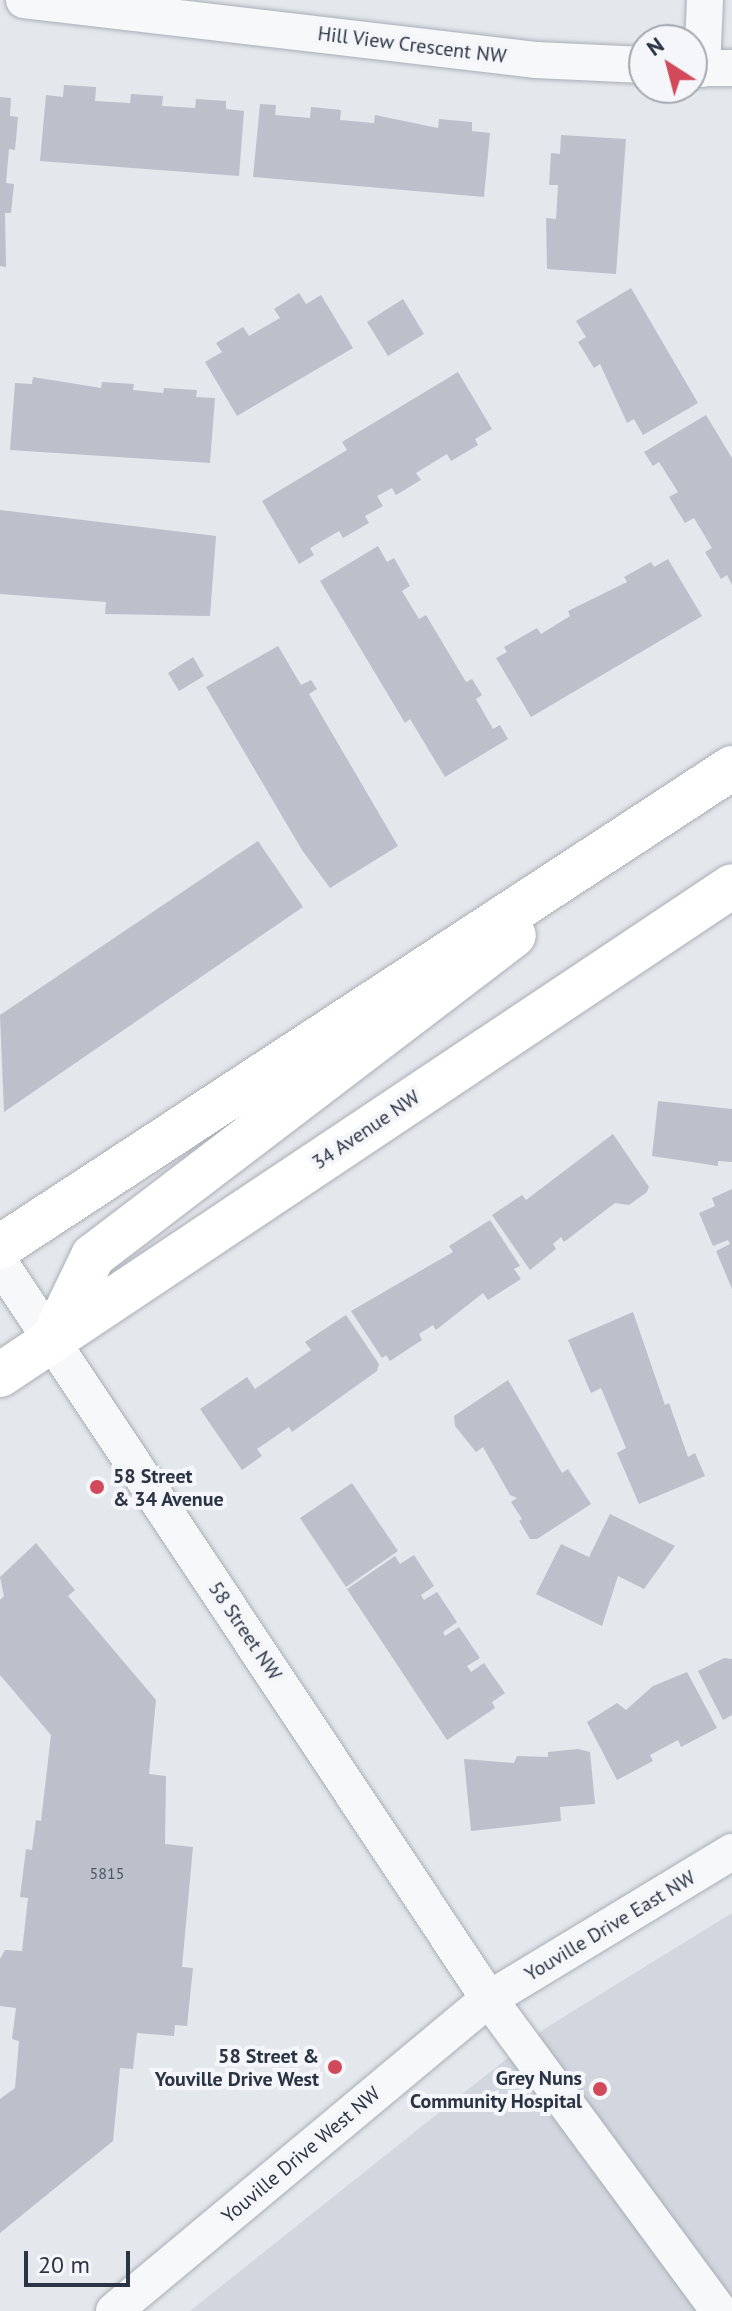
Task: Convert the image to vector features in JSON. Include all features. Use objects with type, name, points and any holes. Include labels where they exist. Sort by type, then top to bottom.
[{"type":"main road","points":[[0,1247],[611,842],[732,768]]},
{"type":"main road","points":[[53,1339],[93,1256],[490,957],[611,842]]},
{"type":"main road","name":"34 Avenue NW","points":[[0,1375],[732,886]]},
{"type":"street","name":"Hill View Crescent NW","points":[[24,0],[182,8],[536,60],[628,64]]},
{"type":"street","points":[[705,0],[709,68]]},
{"type":"street","name":"58 Street NW","points":[[0,1263],[489,1999],[719,2311]]},
{"type":"street","name":"Youville Drive East NW","points":[[489,1999],[732,1852]]},
{"type":"street","name":"Youville Drive West NW","points":[[114,2311],[489,1999]]},
{"type":"shaded area","name":"Grey Nuns Community Hospital","points":[[732,1913],[732,2311],[190,2311],[544,2029]]},
{"type":"building","points":[[64,85],[96,87],[95,101],[130,103],[131,94],[163,96],[162,106],[195,108],[196,99],[226,101],[226,109],[244,111],[239,176],[40,161],[46,95],[63,97]]},
{"type":"building","points":[[0,97],[11,98],[10,116],[18,117],[15,150],[9,149],[6,183],[14,184],[11,213],[5,213],[6,267],[0,266]]},
{"type":"building","points":[[260,104],[276,105],[275,115],[310,118],[311,107],[341,110],[340,120],[374,123],[375,115],[438,128],[439,119],[472,122],[472,131],[490,133],[484,197],[253,177]]},
{"type":"building","points":[[561,135],[626,139],[616,274],[547,269],[546,218],[556,219],[558,185],[549,185],[551,153],[560,154]]},
{"type":"building","points":[[631,288],[698,403],[643,435],[634,419],[627,423],[600,364],[594,368],[578,342],[586,337],[576,321]]},
{"type":"building","points":[[299,293],[306,304],[321,295],[353,348],[237,416],[205,362],[222,352],[216,343],[243,327],[249,336],[280,318],[274,309]]},
{"type":"building","points":[[403,299],[424,334],[388,356],[367,322]]},
{"type":"building","points":[[458,372],[492,429],[475,439],[478,445],[451,461],[447,454],[416,473],[421,480],[396,495],[392,488],[377,496],[383,506],[365,516],[369,523],[343,538],[339,531],[310,548],[314,555],[299,564],[262,501],[347,450],[342,442]]},
{"type":"building","points":[[33,377],[101,388],[102,382],[134,384],[133,390],[163,393],[164,388],[197,390],[196,397],[215,398],[210,463],[10,450],[15,383],[32,384]]},
{"type":"building","points":[[706,415],[732,458],[732,585],[727,575],[721,579],[705,552],[712,548],[694,518],[685,523],[669,497],[678,492],[659,462],[653,466],[644,452]]},
{"type":"building","points":[[0,510],[216,536],[210,616],[105,614],[106,602],[0,594]]},
{"type":"building","points":[[378,546],[387,562],[394,558],[410,586],[402,591],[419,619],[426,615],[466,682],[472,679],[482,695],[476,699],[493,729],[500,725],[508,739],[445,777],[410,719],[405,723],[320,581]]},
{"type":"building","points":[[668,559],[702,616],[531,717],[496,658],[507,652],[504,647],[537,628],[541,634],[570,616],[568,611],[627,582],[624,577],[651,562],[654,567]]},
{"type":"building","points":[[278,646],[301,685],[311,680],[317,689],[309,694],[398,846],[330,888],[302,850],[206,687]]},
{"type":"building","points":[[193,657],[204,676],[179,691],[168,673]]},
{"type":"building","points":[[258,841],[303,907],[4,1112],[0,1015]]},
{"type":"building","points":[[658,1101],[732,1109],[732,1162],[718,1161],[718,1166],[652,1156]]},
{"type":"building","points":[[613,1134],[649,1187],[647,1192],[629,1205],[615,1203],[564,1242],[561,1237],[553,1244],[556,1249],[530,1270],[492,1215],[522,1195],[526,1200]]},
{"type":"building","points":[[732,1189],[732,1289],[716,1251],[730,1244],[728,1240],[713,1246],[699,1213],[715,1206],[712,1198]]},
{"type":"building","points":[[490,1220],[520,1266],[514,1269],[521,1279],[488,1300],[483,1293],[436,1330],[433,1325],[419,1334],[422,1340],[390,1361],[386,1355],[382,1358],[351,1311],[453,1252],[449,1246]]},
{"type":"building","points":[[633,1312],[665,1405],[669,1403],[688,1457],[695,1453],[705,1476],[639,1504],[617,1453],[626,1448],[601,1388],[591,1393],[568,1340]]},
{"type":"building","points":[[346,1315],[379,1364],[377,1371],[292,1432],[289,1427],[257,1449],[262,1456],[242,1470],[200,1409],[247,1377],[255,1389],[311,1350],[305,1342]]},
{"type":"building","points":[[508,1380],[562,1473],[568,1469],[591,1504],[537,1539],[530,1539],[519,1521],[522,1519],[511,1502],[517,1498],[510,1495],[483,1447],[476,1452],[455,1426],[454,1416]]},
{"type":"building","points":[[352,1483],[398,1551],[346,1587],[300,1518]]},
{"type":"building","points":[[610,1514],[675,1546],[644,1589],[618,1576],[602,1626],[536,1594],[561,1544],[589,1557]]},
{"type":"building","points":[[36,1543],[75,1590],[68,1596],[156,1700],[149,1774],[166,1776],[165,1844],[193,1847],[182,1967],[193,1968],[187,2026],[175,2025],[174,2036],[137,2033],[133,2069],[120,2068],[113,2141],[0,2233],[0,2099],[15,2088],[19,2041],[12,2039],[16,2008],[0,2006],[0,1959],[5,1950],[22,1951],[28,1898],[20,1897],[26,1849],[32,1850],[36,1820],[41,1821],[51,1735],[0,1675],[0,1600],[4,1596],[0,1577]]},
{"type":"building","points":[[414,1555],[434,1586],[421,1595],[424,1600],[437,1592],[457,1622],[443,1632],[445,1636],[459,1627],[480,1658],[467,1666],[471,1672],[484,1663],[505,1693],[492,1702],[495,1708],[447,1740],[347,1589],[395,1556],[400,1564]]},
{"type":"building","points":[[724,1658],[732,1659],[732,1715],[723,1720],[698,1671]]},
{"type":"building","points":[[687,1672],[717,1728],[681,1747],[678,1740],[650,1755],[653,1761],[617,1780],[587,1722],[617,1703],[626,1710],[653,1686]]},
{"type":"building","points":[[578,1749],[590,1752],[595,1804],[560,1807],[561,1821],[471,1831],[464,1759],[514,1763],[517,1756],[548,1757],[548,1752]]},
{"type":"place","name":"58 Street & 34 Avenue","points":[[97,1487]]},
{"type":"place","name":"58 Street & Youville Drive West","points":[[335,2067]]},
{"type":"place","name":"Grey Nuns Community Hospital","points":[[600,2089]]}]
